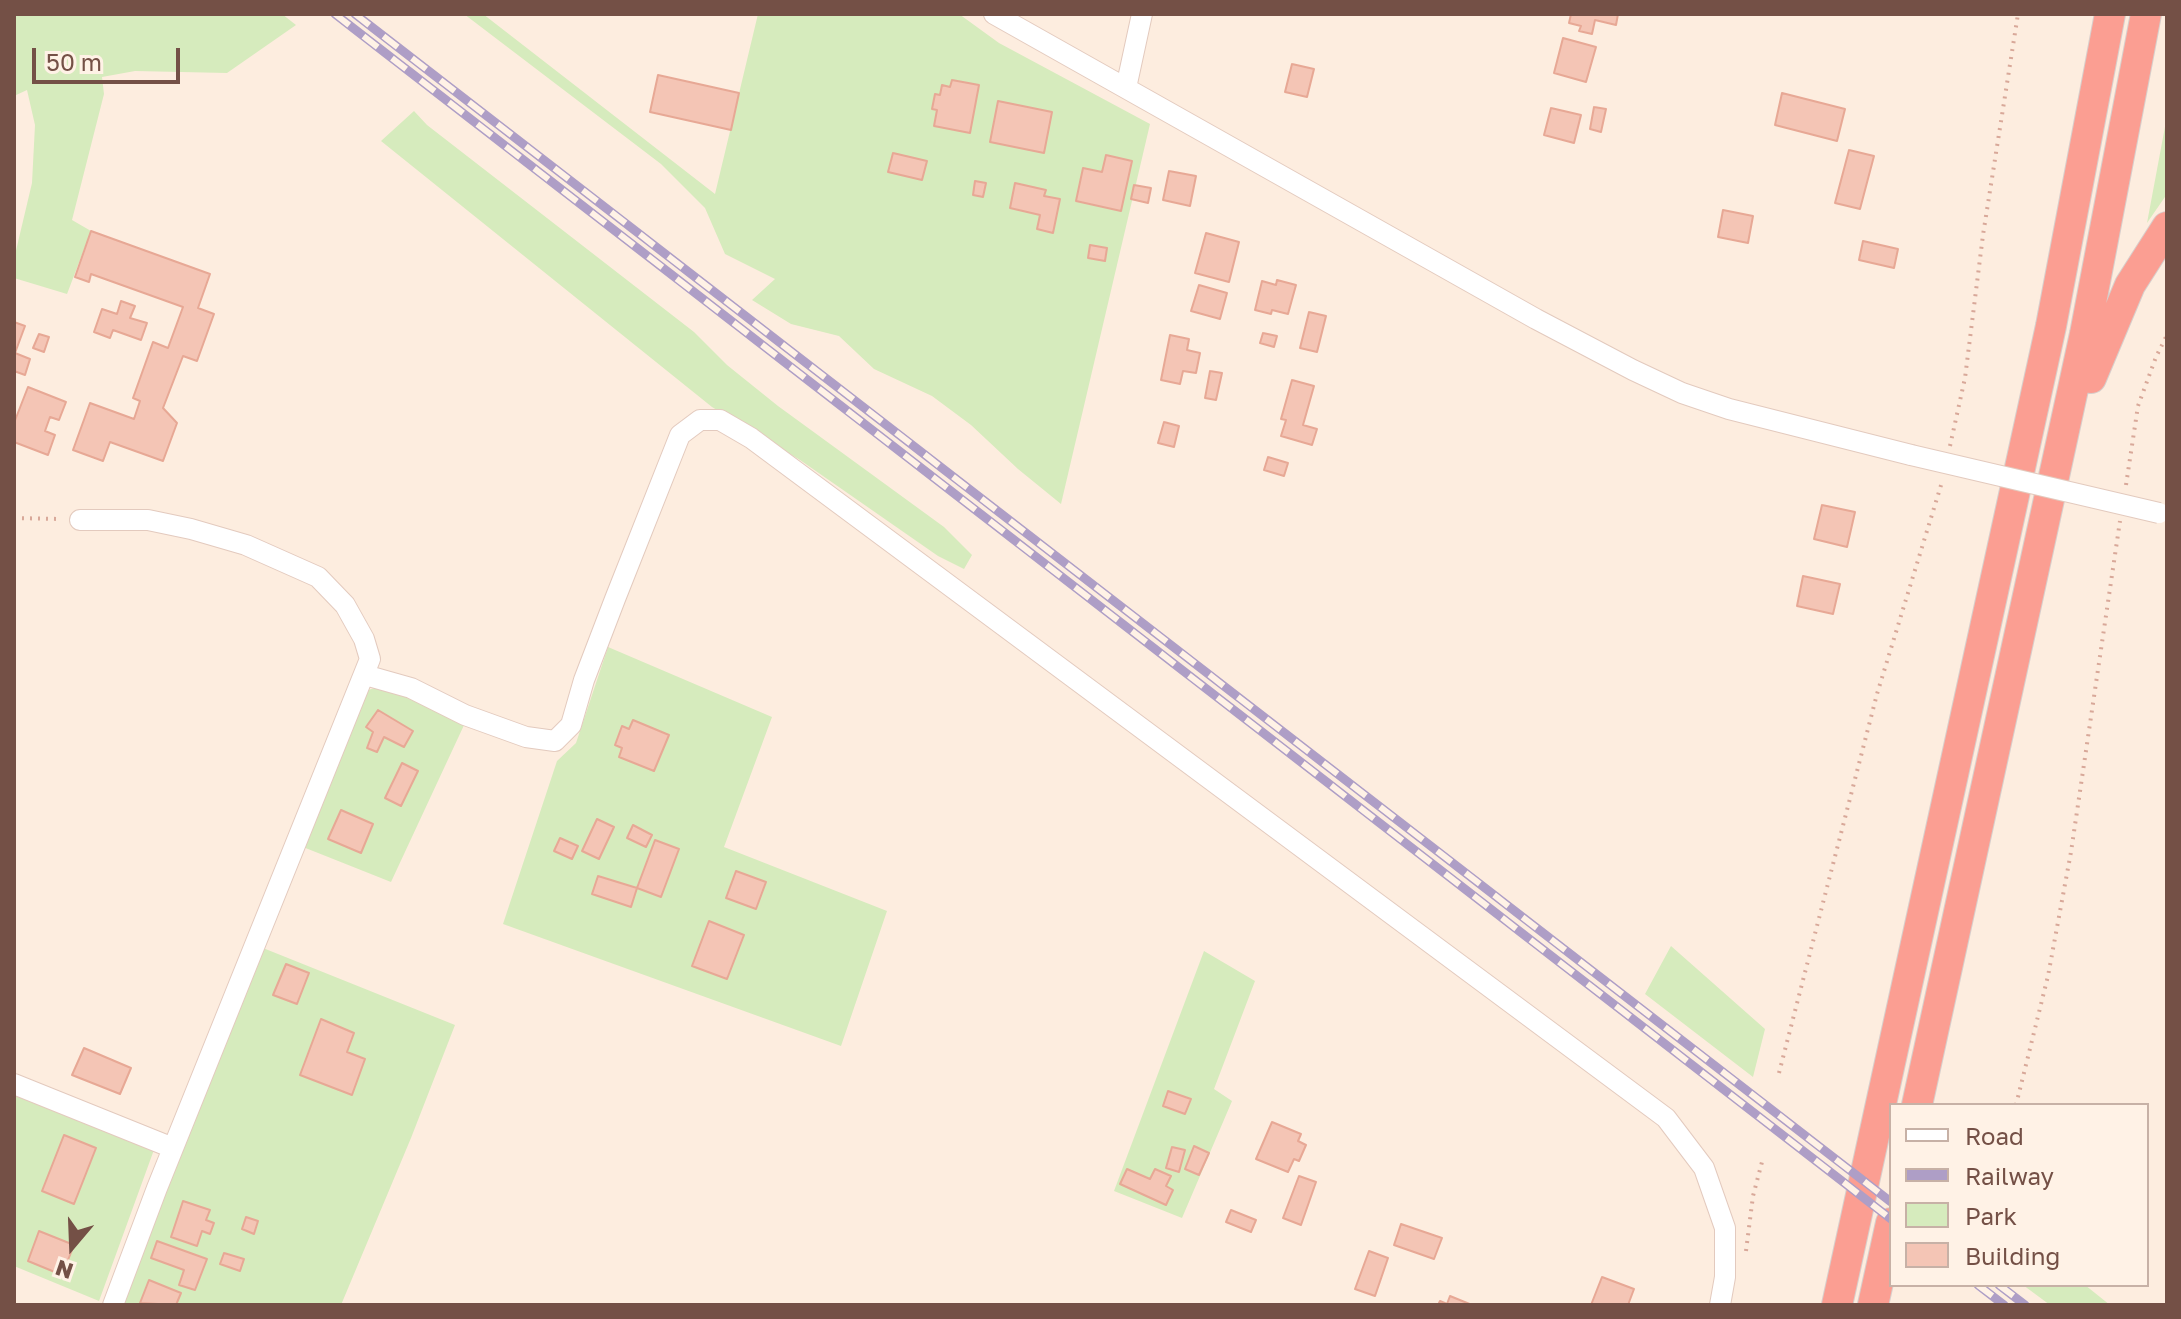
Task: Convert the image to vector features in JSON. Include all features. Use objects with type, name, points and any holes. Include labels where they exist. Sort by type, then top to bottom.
[{"type":"highway","points":[[1837,1305],[2048,340],[2110,14]]},
{"type":"highway","points":[[1917,1103],[2096,282],[2146,14]]},
{"type":"highway","points":[[2053,483],[2117,313],[2141,265],[2167,227]]},
{"type":"highway","points":[[1873,1305],[1889,1232]]},
{"type":"street","points":[[994,14],[1536,319],[1657,382],[1749,415],[2163,514]]},
{"type":"street","points":[[1126,88],[1142,14]]},
{"type":"street","points":[[365,675],[411,688],[465,715],[526,737],[555,741],[571,725],[584,680],[680,435],[700,420],[720,420],[771,453],[1666,1118],[1704,1168],[1725,1228],[1725,1277],[1720,1305]]},
{"type":"street","points":[[80,520],[148,520],[191,529],[246,545],[318,577],[345,605],[364,639],[370,659],[113,1305]]},
{"type":"street","points":[[14,1084],[173,1148]]},
{"type":"path","points":[[1950,447],[1965,378],[1983,235],[2018,14]]},
{"type":"path","points":[[2125,489],[2138,406],[2167,335]]},
{"type":"path","points":[[1779,1073],[1877,694],[1944,475]]},
{"type":"path","points":[[14,518],[80,520]]},
{"type":"path","points":[[2016,1103],[2048,976],[2071,852],[2120,519]]},
{"type":"path","points":[[1745,1263],[1753,1196],[1762,1162]]},
{"type":"green space","points":[[14,14],[282,14],[296,25],[227,73],[135,71],[102,77],[104,94],[72,220],[91,231],[67,294],[14,278],[14,259],[32,183],[35,125],[27,90],[14,96]]},
{"type":"green space","points":[[464,14],[483,14],[715,194],[758,14],[959,14],[999,43],[1150,124],[1061,504],[971,425],[932,396],[874,369],[839,336],[791,324],[752,300],[775,279],[725,254],[705,208],[661,164]]},
{"type":"green space","points":[[414,111],[427,125],[694,332],[727,365],[778,406],[944,527],[972,555],[964,569],[938,556],[800,460],[712,407],[381,141]]},
{"type":"green space","points":[[2167,116],[2167,194],[2147,223]]},
{"type":"green space","points":[[608,647],[772,717],[724,847],[887,911],[841,1046],[503,924],[557,761],[576,743]]},
{"type":"green space","points":[[382,686],[465,723],[391,882],[303,847],[368,690]]},
{"type":"green space","points":[[1671,946],[1765,1029],[1753,1077],[1645,994]]},
{"type":"green space","points":[[263,948],[455,1025],[411,1138],[341,1305],[118,1305]]},
{"type":"green space","points":[[1204,951],[1255,981],[1214,1089],[1232,1101],[1182,1218],[1114,1191]]},
{"type":"green space","points":[[14,1089],[155,1147],[99,1301],[14,1266]]},
{"type":"green space","points":[[2026,1287],[2088,1287],[2110,1305],[2050,1305]]},
{"type":"building","points":[[1571,14],[1618,14],[1616,25],[1595,20],[1592,34],[1579,31],[1581,26],[1569,23]]},
{"type":"building","points":[[1563,38],[1596,47],[1586,82],[1554,73]]},
{"type":"building","points":[[1292,64],[1314,69],[1307,97],[1285,92]]},
{"type":"building","points":[[658,75],[739,93],[731,130],[650,112]]},
{"type":"building","points":[[952,80],[979,85],[970,133],[934,126],[937,110],[932,109],[935,94],[940,95],[942,85],[950,87]]},
{"type":"building","points":[[1782,93],[1845,109],[1837,141],[1775,125]]},
{"type":"building","points":[[998,101],[1052,112],[1044,153],[990,142]]},
{"type":"building","points":[[1594,107],[1606,109],[1601,132],[1590,129]]},
{"type":"building","points":[[1551,108],[1581,115],[1574,143],[1544,135]]},
{"type":"building","points":[[1849,150],[1874,156],[1860,209],[1835,203]]},
{"type":"building","points":[[893,153],[927,161],[922,180],[888,172]]},
{"type":"building","points":[[1106,155],[1132,161],[1121,211],[1076,201],[1083,168],[1102,172]]},
{"type":"building","points":[[1169,171],[1196,176],[1190,206],[1163,200]]},
{"type":"building","points":[[975,181],[986,183],[983,197],[973,195]]},
{"type":"building","points":[[1015,183],[1046,190],[1044,196],[1060,199],[1053,233],[1037,229],[1040,215],[1010,208]]},
{"type":"building","points":[[1134,185],[1151,188],[1148,203],[1131,199]]},
{"type":"building","points":[[1723,210],[1753,216],[1748,243],[1718,237]]},
{"type":"building","points":[[91,231],[210,274],[198,308],[214,314],[197,361],[183,356],[163,408],[177,423],[163,461],[110,442],[103,461],[73,450],[90,403],[134,419],[140,401],[133,398],[153,342],[168,348],[183,307],[91,274],[89,282],[75,277]]},
{"type":"building","points":[[1206,233],[1239,242],[1229,282],[1195,273]]},
{"type":"building","points":[[1863,241],[1898,249],[1894,268],[1859,260]]},
{"type":"building","points":[[1090,245],[1107,248],[1105,261],[1088,258]]},
{"type":"building","points":[[1277,280],[1296,285],[1288,314],[1255,310],[1262,281],[1276,285]]},
{"type":"building","points":[[1199,285],[1227,293],[1220,319],[1191,311]]},
{"type":"building","points":[[121,301],[135,306],[130,318],[147,323],[141,340],[113,330],[110,338],[94,332],[102,309],[117,314]]},
{"type":"building","points":[[1309,312],[1326,316],[1317,352],[1300,348]]},
{"type":"building","points":[[14,322],[25,326],[15,353],[30,359],[25,375],[14,371]]},
{"type":"building","points":[[1263,333],[1277,336],[1274,347],[1260,343]]},
{"type":"building","points":[[39,334],[49,337],[44,352],[33,348]]},
{"type":"building","points":[[1170,335],[1189,339],[1187,350],[1200,353],[1196,373],[1183,371],[1180,384],[1161,380]]},
{"type":"building","points":[[1210,371],[1222,373],[1216,400],[1205,398]]},
{"type":"building","points":[[1292,380],[1314,386],[1303,425],[1317,429],[1312,445],[1281,436],[1286,420],[1281,419]]},
{"type":"building","points":[[28,387],[66,402],[59,420],[50,417],[45,431],[55,435],[48,455],[14,442],[14,423]]},
{"type":"building","points":[[1164,422],[1179,426],[1174,447],[1158,443]]},
{"type":"building","points":[[1268,457],[1288,463],[1284,476],[1264,470]]},
{"type":"building","points":[[1822,505],[1855,512],[1847,547],[1814,539]]},
{"type":"building","points":[[1803,576],[1840,584],[1833,614],[1797,606]]},
{"type":"building","points":[[378,710],[413,731],[404,747],[384,737],[377,752],[367,748],[373,732],[366,727]]},
{"type":"building","points":[[633,720],[669,735],[654,771],[619,757],[622,748],[615,745],[622,726],[629,729]]},
{"type":"building","points":[[402,763],[418,771],[401,806],[385,798]]},
{"type":"building","points":[[341,810],[373,824],[361,853],[328,839]]},
{"type":"building","points":[[597,819],[614,827],[599,859],[582,851]]},
{"type":"building","points":[[633,825],[652,835],[646,847],[627,838]]},
{"type":"building","points":[[560,838],[578,846],[572,859],[554,851]]},
{"type":"building","points":[[655,840],[679,849],[661,897],[637,888]]},
{"type":"building","points":[[736,871],[766,882],[756,909],[726,898]]},
{"type":"building","points":[[598,876],[637,888],[631,907],[592,894]]},
{"type":"building","points":[[709,921],[744,935],[727,979],[692,966]]},
{"type":"building","points":[[286,964],[309,973],[297,1004],[273,995]]},
{"type":"building","points":[[321,1019],[354,1033],[347,1052],[365,1059],[352,1095],[300,1075]]},
{"type":"building","points":[[84,1048],[131,1068],[120,1094],[72,1075]]},
{"type":"building","points":[[1168,1091],[1191,1099],[1185,1114],[1163,1106]]},
{"type":"building","points":[[1272,1122],[1301,1134],[1298,1141],[1306,1145],[1299,1161],[1294,1159],[1288,1172],[1256,1159]]},
{"type":"building","points":[[64,1135],[96,1148],[74,1204],[42,1191]]},
{"type":"building","points":[[1194,1146],[1209,1153],[1199,1175],[1185,1169]]},
{"type":"building","points":[[1172,1147],[1185,1150],[1179,1172],[1166,1168]]},
{"type":"building","points":[[1127,1169],[1150,1179],[1155,1169],[1171,1176],[1166,1186],[1173,1190],[1166,1205],[1120,1184]]},
{"type":"building","points":[[1299,1176],[1316,1182],[1301,1225],[1283,1218]]},
{"type":"building","points":[[183,1201],[210,1210],[206,1220],[214,1223],[210,1234],[202,1231],[197,1246],[171,1237]]},
{"type":"building","points":[[1231,1210],[1256,1220],[1251,1232],[1226,1222]]},
{"type":"building","points":[[246,1217],[258,1221],[254,1234],[242,1229]]},
{"type":"building","points":[[1401,1224],[1442,1238],[1434,1259],[1394,1245]]},
{"type":"building","points":[[39,1231],[74,1245],[62,1275],[28,1261]]},
{"type":"building","points":[[157,1241],[207,1259],[195,1290],[179,1285],[184,1270],[151,1258]]},
{"type":"building","points":[[1369,1251],[1388,1258],[1375,1296],[1355,1289]]},
{"type":"building","points":[[224,1253],[244,1259],[240,1271],[220,1264]]},
{"type":"building","points":[[1602,1277],[1634,1289],[1628,1305],[1591,1305]]},
{"type":"building","points":[[149,1280],[181,1293],[176,1305],[140,1303]]},
{"type":"building","points":[[1450,1296],[1472,1305],[1438,1305],[1440,1301],[1447,1304]]},
{"type":"railway","points":[[335,14],[1889,1217]]},
{"type":"railway","points":[[355,14],[1889,1200]]},
{"type":"railway","points":[[1981,1287],[2004,1305]]},
{"type":"railway","points":[[2002,1287],[2025,1305]]}]
